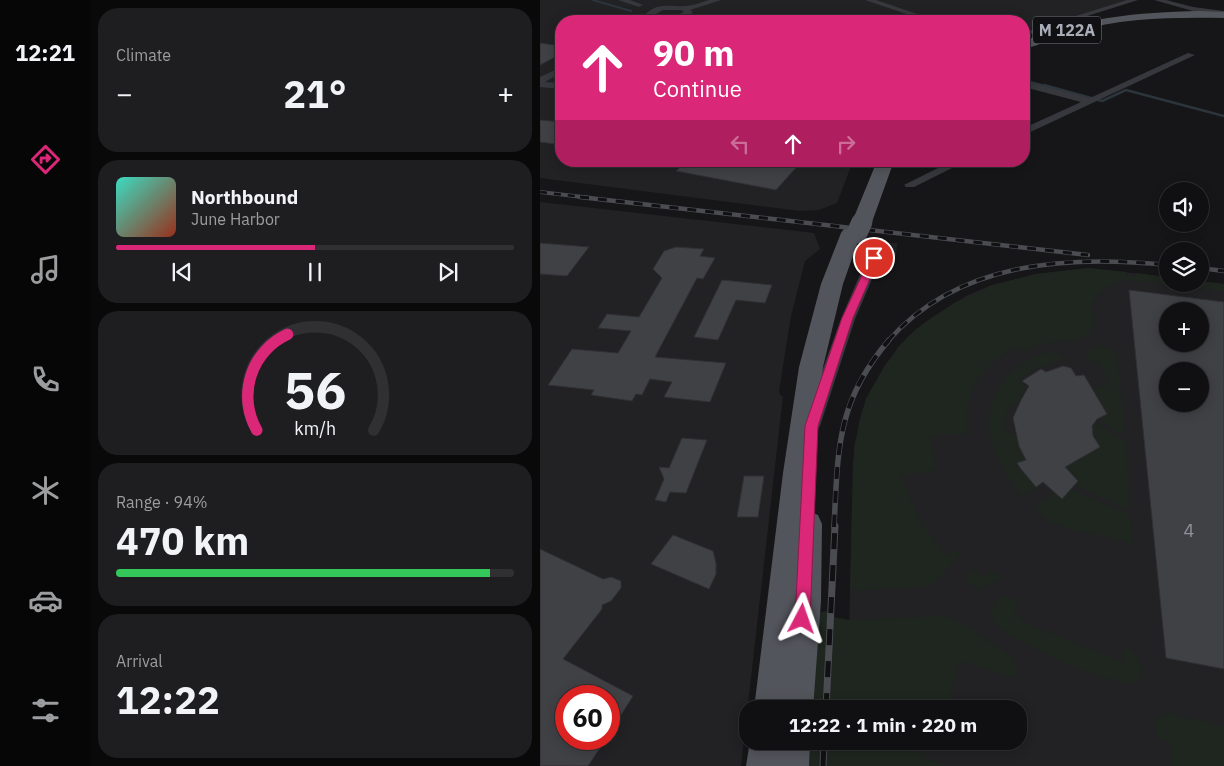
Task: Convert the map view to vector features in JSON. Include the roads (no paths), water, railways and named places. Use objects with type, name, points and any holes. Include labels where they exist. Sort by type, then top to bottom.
[{"type":"main road","name":"M 122A","points":[[1030,42],[1055,33],[1112,20],[1162,15],[1224,14]]},
{"type":"main road","points":[[795,700],[804,600],[812,426],[816,383],[826,327],[838,285],[878,167]]},
{"type":"main road","points":[[773,700],[797,473],[811,367],[832,284],[883,167]]},
{"type":"main road","points":[[766,766],[768,750]]},
{"type":"main road","points":[[790,766],[791,750]]},
{"type":"street","points":[[622,0],[692,15]]},
{"type":"street","points":[[679,15],[717,0]]},
{"type":"street","points":[[869,0],[915,15]]},
{"type":"street","points":[[1030,32],[1134,0]]},
{"type":"street","points":[[1158,0],[1193,9],[1224,14]]},
{"type":"street","points":[[639,5],[652,15]]},
{"type":"street","points":[[656,15],[663,8]]},
{"type":"street","points":[[1030,129],[1191,55]]},
{"type":"street","points":[[540,83],[555,74]]},
{"type":"street","points":[[540,83],[555,85]]},
{"type":"street","points":[[1030,85],[1089,101]]},
{"type":"street","points":[[910,185],[948,167]]},
{"type":"street","points":[[812,426],[848,318],[874,258]]},
{"type":"waterway","points":[[593,0],[631,11]]},
{"type":"waterway","points":[[1030,82],[1049,87]]},
{"type":"waterway","points":[[1044,85],[1102,101],[1126,90],[1224,116]]},
{"type":"railway","points":[[540,192],[591,198]]},
{"type":"railway","points":[[580,197],[1088,255]]},
{"type":"railway","points":[[889,340],[916,314],[947,294],[981,279],[1017,269],[1054,264],[1092,261],[1159,264]]},
{"type":"railway","points":[[1209,269],[1224,271]]},
{"type":"railway","points":[[834,527],[839,450],[849,406],[872,363],[889,340]]},
{"type":"railway","points":[[826,700],[835,526]]},
{"type":"railway","points":[[823,766],[824,750]]}]
